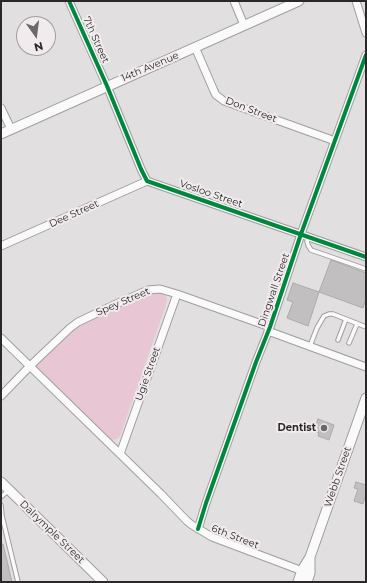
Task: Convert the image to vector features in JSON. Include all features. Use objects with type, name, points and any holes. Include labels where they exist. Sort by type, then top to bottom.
[{"type":"street","name":"7th Street","points":[[69,1],[107,86]]},
{"type":"street","points":[[234,1],[244,25]]},
{"type":"street","name":"14th Avenue","points":[[1,134],[299,1]]},
{"type":"street","points":[[356,1],[366,33]]},
{"type":"street","name":"Don Street","points":[[196,48],[214,91],[224,101],[335,141]]},
{"type":"street","name":"Dingwall Street","points":[[198,529],[256,362],[305,236],[335,141],[366,55]]},
{"type":"street","points":[[107,86],[147,181]]},
{"type":"street","points":[[1,108],[11,129]]},
{"type":"street","name":"Vosloo Street","points":[[147,181],[366,257]]},
{"type":"street","name":"Dee Street","points":[[1,246],[147,181]]},
{"type":"street","name":"Spey Street","points":[[1,396],[30,366],[78,322],[143,291],[152,289],[160,289],[177,294],[366,367]]},
{"type":"street","name":"Ugie Street","points":[[120,454],[177,294]]},
{"type":"street","name":"6th Street","points":[[1,338],[187,521],[212,537],[306,575]]},
{"type":"street","name":"Webb Street","points":[[298,582],[306,575],[310,557],[366,398]]},
{"type":"street","name":"Dalrymple Street","points":[[4,486],[103,582]]},
{"type":"lane","points":[[305,236],[310,250],[366,269]]},
{"type":"lane","points":[[310,346],[317,328],[324,316],[329,314],[333,314],[366,327]]},
{"type":"lane","points":[[338,340],[346,319]]},
{"type":"lane","points":[[349,343],[357,324]]},
{"type":"lane","points":[[1,497],[4,486]]},
{"type":"lane","points":[[1,505],[2,516],[18,582]]},
{"type":"shaded area","points":[[155,291],[164,294],[167,299],[166,305],[120,436],[117,439],[109,440],[37,371],[36,363],[73,329]]},
{"type":"building","points":[[331,260],[366,273],[366,299],[363,308],[319,292]]},
{"type":"building","points":[[293,283],[319,292],[308,326],[287,318],[293,302],[287,300]]},
{"type":"building","name":"Dentist","points":[[318,419],[334,425],[329,440],[318,436],[319,433],[314,431]]},
{"type":"building","points":[[356,482],[366,485],[366,494],[363,504],[354,501],[358,489],[354,488]]},
{"type":"building","points":[[1,544],[3,544],[12,582],[1,582]]},
{"type":"cycle path","points":[[69,1],[147,181],[366,257]]},
{"type":"cycle path","points":[[198,529],[256,362],[270,327],[301,234],[366,55]]},
{"type":"place","name":"Dentist","points":[[324,428]]}]
